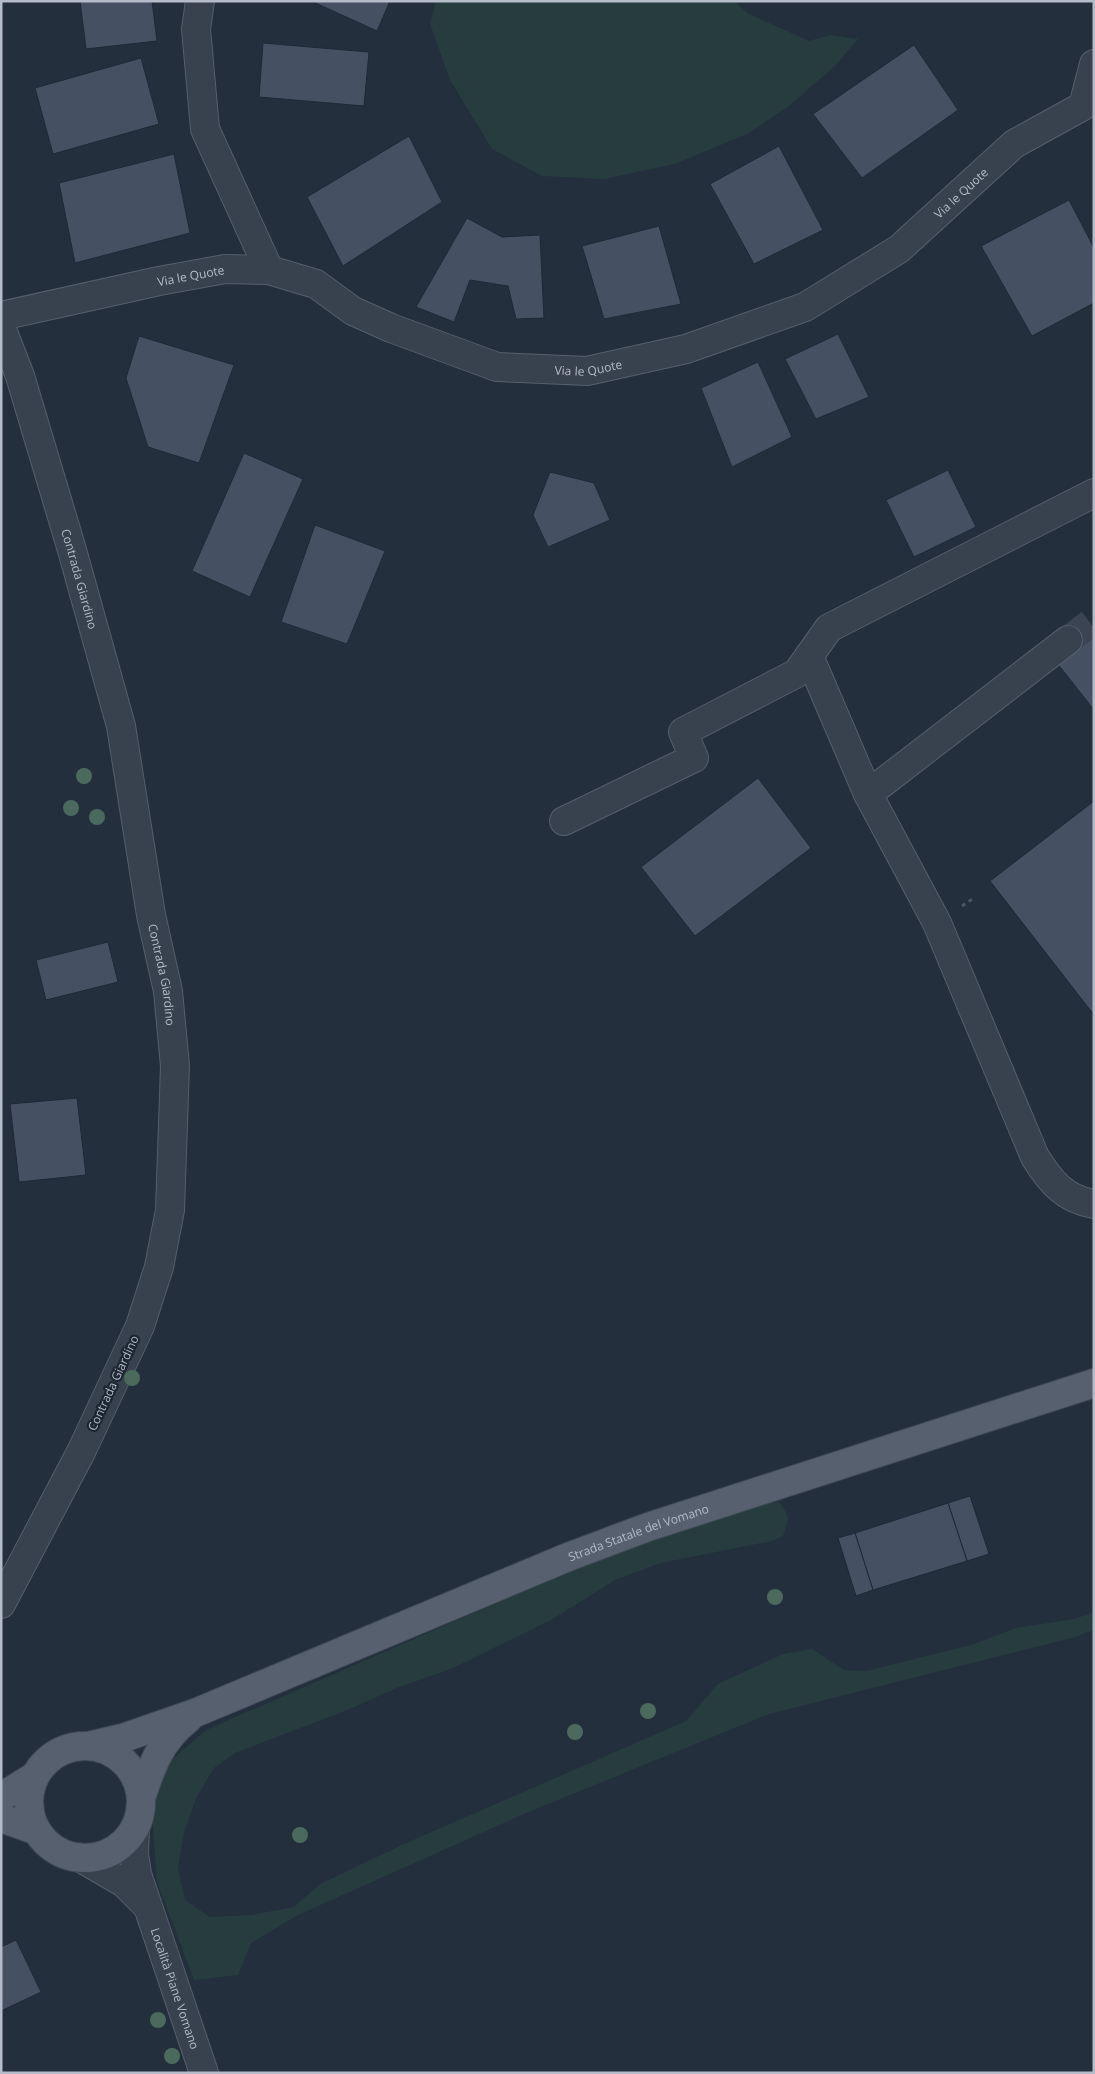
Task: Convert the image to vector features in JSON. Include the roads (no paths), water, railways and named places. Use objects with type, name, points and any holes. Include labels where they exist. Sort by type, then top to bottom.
[{"type":"main road","name":"Strada Statale del Vomano","points":[[88,1746],[126,1737],[195,1713],[559,1560],[648,1527],[1094,1383]]},
{"type":"main road","name":"Strada Statale del Vomano","points":[[141,1798],[152,1765],[165,1740],[195,1713]]},
{"type":"main road","points":[[88,1746],[104,1749],[118,1757],[130,1768],[138,1782],[141,1798],[140,1814],[135,1829],[125,1842],[112,1852],[97,1857],[80,1858],[62,1854],[47,1844],[35,1830],[28,1803],[30,1789],[35,1776],[44,1763],[57,1753],[72,1747],[88,1746]]},
{"type":"main road","points":[[1,1797],[35,1776]]},
{"type":"main road","points":[[1,1818],[35,1830]]},
{"type":"street","points":[[200,1],[196,29],[205,129],[269,270]]},
{"type":"street","name":"Via le Quote","points":[[1,316],[159,281],[225,269],[269,270],[316,284],[353,311],[391,328],[497,367],[587,371],[686,349],[805,308],[899,249],[1014,144],[1088,114],[1094,64]]},
{"type":"street","name":"Contrada Giardino","points":[[1,327],[20,376],[121,726],[151,915],[168,991],[175,1066],[170,1210],[159,1267],[140,1326],[81,1452],[1,1604]]},
{"type":"street","points":[[564,821],[694,758],[683,732],[797,673],[829,628],[1094,493]]},
{"type":"street","points":[[868,794],[1068,640]]},
{"type":"street","points":[[809,656],[868,794],[937,923],[1035,1157],[1061,1192],[1079,1201],[1094,1204]]},
{"type":"street","name":"Località Piane Vomano","points":[[135,1829],[136,1868],[147,1906],[161,1940],[204,2073]]},
{"type":"street","name":"Località Piane Vomano","points":[[80,1858],[124,1883],[147,1906]]},
{"type":"tunnel","points":[[1068,640],[1094,620]]}]
